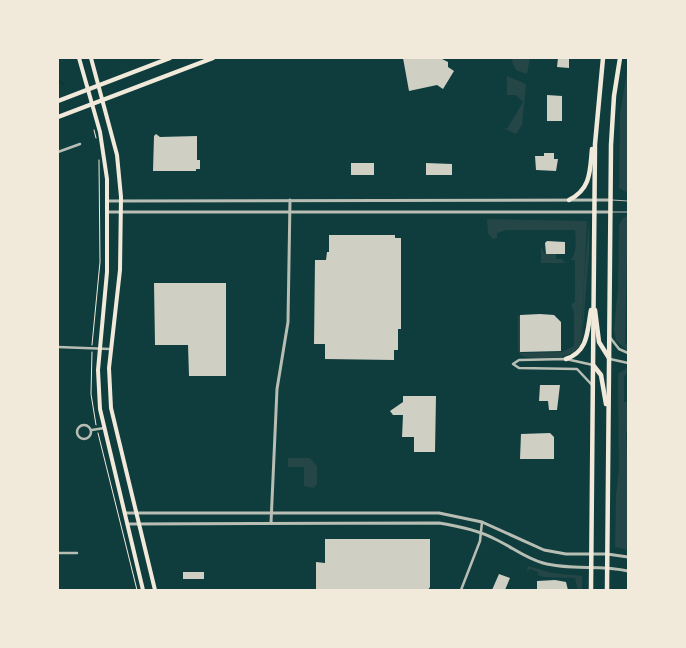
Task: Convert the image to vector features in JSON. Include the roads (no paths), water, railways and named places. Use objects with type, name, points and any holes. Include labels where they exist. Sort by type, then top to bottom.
[{"type":"highway","points":[[58,101],[170,58]]},
{"type":"highway","points":[[58,117],[213,58]]},
{"type":"highway","points":[[569,200],[582,191],[588,180],[603,58]]},
{"type":"highway","points":[[607,590],[610,200],[613,114],[620,58]]},
{"type":"highway","points":[[591,590],[596,113]]},
{"type":"highway","points":[[593,291],[599,342],[609,358]]},
{"type":"highway","points":[[566,359],[577,354],[584,347],[593,291]]},
{"type":"highway","points":[[592,365],[602,375],[604,382],[608,428]]},
{"type":"main road","points":[[79,58],[104,156],[108,212],[106,280],[98,348],[98,388],[104,428],[143,590]]},
{"type":"main road","points":[[91,59],[118,162],[121,201],[120,270],[110,349],[111,408],[155,590]]},
{"type":"street","points":[[58,152],[80,144]]},
{"type":"street","points":[[271,523],[277,389],[288,322],[290,200]]},
{"type":"street","points":[[107,201],[610,200]]},
{"type":"street","points":[[108,212],[610,212]]},
{"type":"street","points":[[609,336],[619,349],[628,353]]},
{"type":"street","points":[[58,347],[110,349]]},
{"type":"street","points":[[609,358],[628,363]]},
{"type":"street","points":[[592,365],[566,359],[519,360],[513,364],[519,368],[578,369],[592,385]]},
{"type":"street","points":[[92,430],[86,439],[80,438],[77,433],[78,428],[84,424],[92,430],[104,428]]},
{"type":"street","points":[[124,513],[439,513],[482,522],[544,550],[566,554],[607,554],[628,557]]},
{"type":"street","points":[[461,590],[482,534],[482,522]]},
{"type":"street","points":[[127,524],[439,523],[473,530],[527,558],[553,566],[607,568],[628,571]]},
{"type":"street","points":[[58,554],[77,553]]},
{"type":"lane","points":[[610,200],[628,201]]},
{"type":"lane","points":[[610,212],[628,212]]},
{"type":"waterway","points":[[58,80],[63,84]]}]
